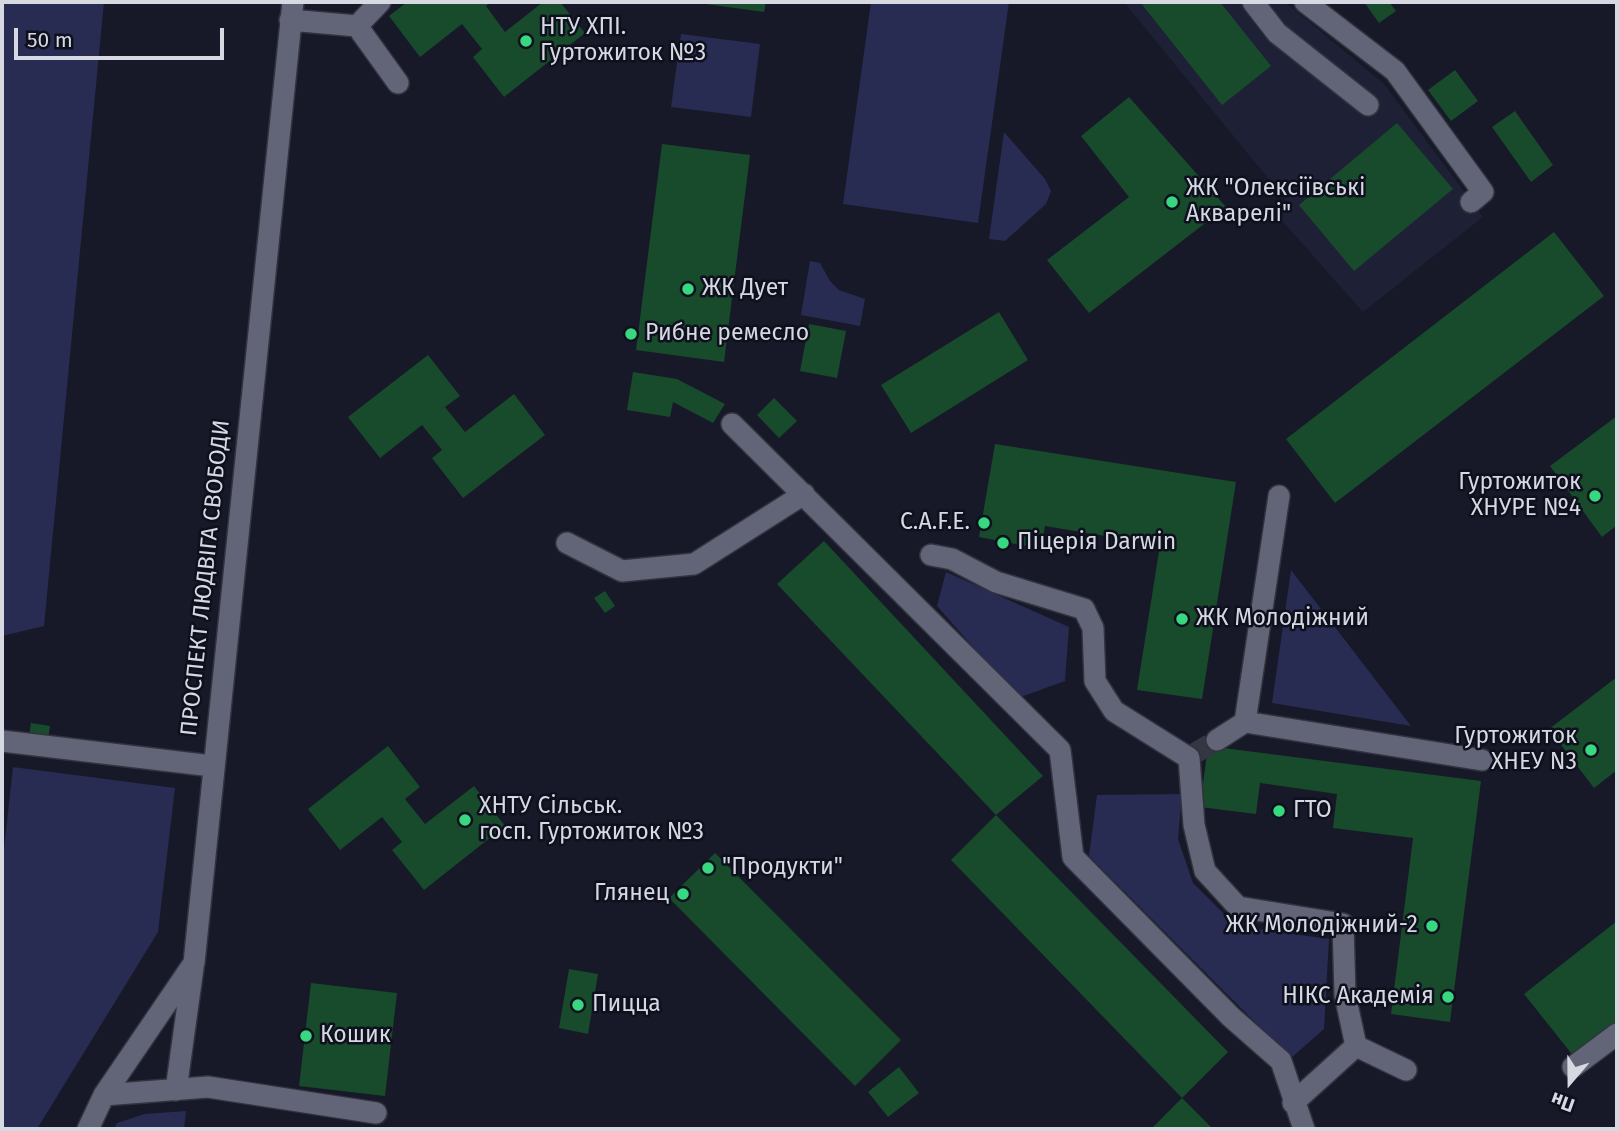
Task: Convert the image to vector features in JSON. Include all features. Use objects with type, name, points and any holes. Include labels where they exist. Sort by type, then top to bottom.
[{"type":"street","points":[[357,26],[380,2]]},
{"type":"street","points":[[1253,2],[1277,33],[1368,105]]},
{"type":"street","points":[[1305,2],[1395,71],[1483,192],[1471,202]]},
{"type":"street","points":[[291,11],[357,26],[398,83]]},
{"type":"street","name":"ПРОСПЕКТ ЛЮДВІГА СВОБОДИ","points":[[88,1129],[104,1095],[194,963],[291,11]]},
{"type":"street","points":[[732,424],[1060,750],[1073,857],[1231,1017],[1281,1061],[1304,1129]]},
{"type":"street","points":[[567,543],[622,571],[694,564],[804,494]]},
{"type":"street","points":[[1245,722],[1279,496]]},
{"type":"street","points":[[931,555],[952,558],[996,582],[1084,609],[1093,628],[1095,681],[1114,711],[1191,757],[1194,825],[1205,871],[1238,907],[1343,924],[1345,995],[1356,1046]]},
{"type":"street","points":[[1217,740],[1245,722],[1482,760]]},
{"type":"street","points":[[2,741],[212,766]]},
{"type":"street","points":[[176,1090],[194,963]]},
{"type":"street","points":[[1573,1067],[1617,1034]]},
{"type":"street","points":[[1293,1103],[1356,1046]]},
{"type":"street","points":[[1356,1046],[1406,1070]]},
{"type":"street","points":[[104,1095],[208,1087],[376,1113]]},
{"type":"shaded area","points":[[2,2],[104,2],[44,626],[2,636]]},
{"type":"shaded area","points":[[871,2],[1009,2],[978,223],[843,204]]},
{"type":"shaded area","points":[[1124,2],[1285,2],[1384,84],[1483,217],[1363,312],[1278,216],[1289,204]]},
{"type":"shaded area","points":[[681,34],[760,44],[751,117],[671,107]]},
{"type":"shaded area","points":[[1004,132],[1045,179],[1051,191],[1046,204],[1005,241],[989,239]]},
{"type":"shaded area","points":[[810,261],[820,263],[830,281],[839,290],[865,299],[860,326],[801,315]]},
{"type":"shaded area","points":[[1291,570],[1411,726],[1272,703]]},
{"type":"shaded area","points":[[946,572],[1069,627],[1065,681],[1018,698],[937,606]]},
{"type":"shaded area","points":[[13,767],[175,788],[158,932],[37,1129],[2,1129],[2,866]]},
{"type":"shaded area","points":[[1182,794],[1178,839],[1193,883],[1236,926],[1329,939],[1324,1029],[1291,1058],[1089,856],[1097,795]]},
{"type":"shaded area","points":[[186,1111],[184,1129],[114,1129],[117,1123],[144,1114]]},
{"type":"building","name":"НТУ ХПІ. Гуртожиток №3","points":[[407,2],[491,2],[486,6],[505,32],[543,2],[560,2],[585,33],[504,97],[473,57],[482,49],[462,24],[420,57],[389,16]]},
{"type":"building","points":[[691,2],[766,2],[764,12]]},
{"type":"building","points":[[1140,2],[1220,2],[1271,66],[1222,105]]},
{"type":"building","points":[[1364,2],[1389,2],[1396,11],[1379,23]]},
{"type":"building","points":[[1455,70],[1478,101],[1451,121],[1428,90]]},
{"type":"building","name":"ЖК \"Олексіївські Акварелі\"","points":[[1129,97],[1226,207],[1089,313],[1047,260],[1129,197],[1081,136]]},
{"type":"building","points":[[1515,111],[1553,165],[1531,182],[1492,127]]},
{"type":"building","points":[[1397,123],[1453,189],[1354,271],[1299,205]]},
{"type":"building","name":"ЖК Дует","points":[[662,144],[750,155],[724,362],[636,350]]},
{"type":"building","points":[[1554,232],[1604,296],[1335,503],[1286,439]]},
{"type":"building","points":[[999,312],[1028,360],[911,433],[881,385]]},
{"type":"building","points":[[809,324],[846,331],[837,378],[800,371]]},
{"type":"building","points":[[428,355],[460,396],[445,407],[465,432],[514,394],[545,435],[463,498],[432,458],[442,450],[422,425],[380,458],[348,417]]},
{"type":"building","points":[[633,372],[677,379],[725,404],[713,423],[673,402],[670,417],[627,410]]},
{"type":"building","points":[[774,398],[797,421],[779,438],[757,415]]},
{"type":"building","name":"Гуртожиток ХНУРЕ №4","points":[[1617,416],[1617,525],[1602,537],[1550,466]]},
{"type":"building","name":"ЖК Молодіжний","points":[[995,444],[1236,482],[1202,699],[1137,690],[1160,545],[1045,526],[1041,549],[979,537]]},
{"type":"building","points":[[824,541],[1043,776],[996,815],[777,584]]},
{"type":"building","points":[[605,591],[615,606],[605,613],[594,598]]},
{"type":"building","name":"Гуртожиток ХНЕУ N3","points":[[1617,677],[1617,770],[1594,788],[1549,729]]},
{"type":"building","points":[[31,723],[50,726],[48,739],[29,736]]},
{"type":"building","name":"ХНТУ Сільськ. госп. Гуртожиток №3","points":[[388,746],[420,787],[405,799],[425,824],[474,786],[505,826],[424,890],[392,850],[402,842],[382,817],[340,850],[308,809]]},
{"type":"building","name":"ЖК Молодіжний-2","points":[[1208,746],[1481,781],[1450,1022],[1391,1014],[1413,838],[1333,828],[1337,794],[1260,783],[1256,814],[1200,807]]},
{"type":"building","points":[[996,815],[1228,1052],[1182,1098],[951,860]]},
{"type":"building","points":[[715,853],[901,1040],[855,1086],[669,898]]},
{"type":"building","points":[[1617,921],[1617,1025],[1575,1058],[1524,994]]},
{"type":"building","points":[[569,969],[598,974],[588,1034],[559,1028]]},
{"type":"building","points":[[311,983],[397,993],[385,1096],[299,1086]]},
{"type":"building","points":[[899,1067],[919,1093],[888,1117],[868,1092]]},
{"type":"building","points":[[1182,1098],[1213,1129],[1151,1129]]},
{"type":"tunnel","points":[[1192,755],[1217,740]]},
{"type":"place","name":"НТУ ХПІ. Гуртожиток №3","points":[[526,41]]},
{"type":"place","name":"ЖК \"Олексіївські Акварелі\"","points":[[1172,202]]},
{"type":"place","name":"ЖК Дует","points":[[688,289]]},
{"type":"place","name":"Рибне ремесло","points":[[631,334]]},
{"type":"place","name":"Гуртожиток ХНУРЕ №4","points":[[1595,496]]},
{"type":"place","name":"C.A.F.E.","points":[[984,523]]},
{"type":"place","name":"Піцерія Darwin","points":[[1003,543]]},
{"type":"place","name":"ЖК Молодіжний","points":[[1182,619]]},
{"type":"place","name":"Гуртожиток ХНЕУ N3","points":[[1591,750]]},
{"type":"place","name":"ГТО","points":[[1279,811]]},
{"type":"place","name":"ХНТУ Сільськ. госп. Гуртожиток №3","points":[[465,820]]},
{"type":"place","name":"\"Продукти\"","points":[[708,868]]},
{"type":"place","name":"Глянец","points":[[683,894]]},
{"type":"place","name":"ЖК Молодіжний-2","points":[[1432,926]]},
{"type":"place","name":"НІКС Академія","points":[[1448,997]]},
{"type":"place","name":"Пицца","points":[[578,1005]]},
{"type":"place","name":"Кошик","points":[[306,1036]]}]
